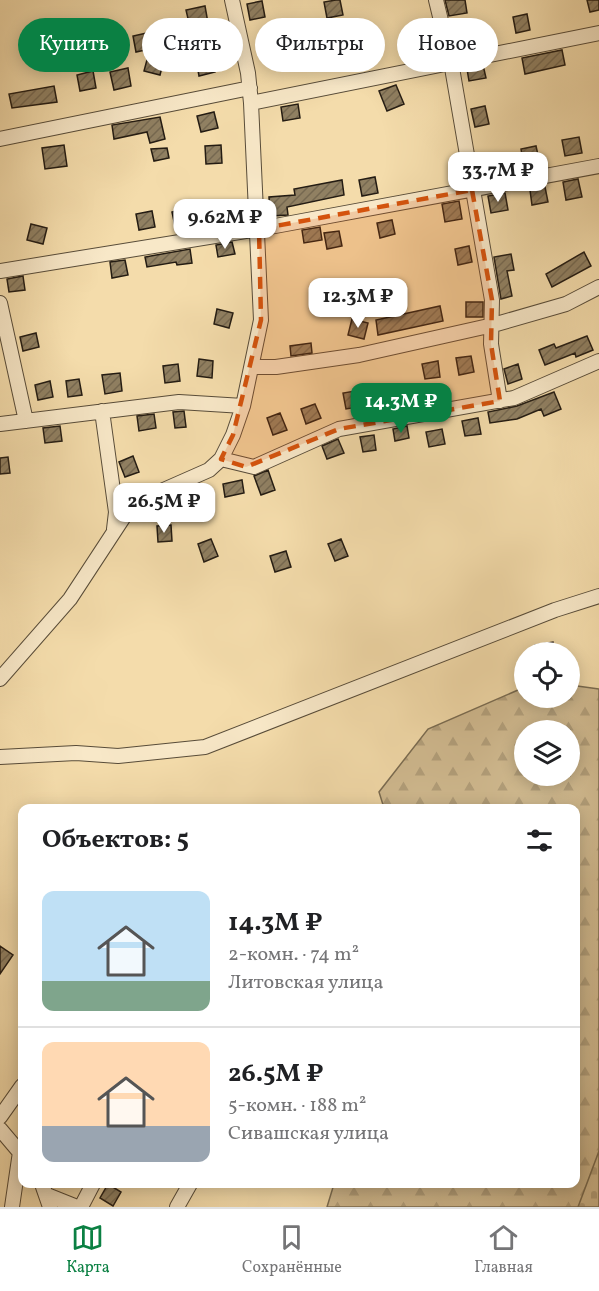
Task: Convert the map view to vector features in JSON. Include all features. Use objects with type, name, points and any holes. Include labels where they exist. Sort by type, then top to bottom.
[{"type":"street","points":[[0,679],[70,599],[127,512],[141,500],[209,470],[221,459],[233,435],[243,406],[261,320],[259,229],[250,88],[232,0]]},
{"type":"street","points":[[436,0],[440,18]]},
{"type":"street","points":[[498,53],[599,33]]},
{"type":"street","points":[[251,103],[402,72]]},
{"type":"street","points":[[453,72],[492,300],[492,354],[500,401]]},
{"type":"street","points":[[0,139],[250,88]]},
{"type":"street","points":[[0,271],[259,229],[599,166]]},
{"type":"street","points":[[252,367],[276,367],[359,355],[492,325],[566,304],[599,287]]},
{"type":"street","points":[[0,303],[26,421]]},
{"type":"street","points":[[221,459],[246,467],[254,466],[339,429],[514,398],[599,361]]},
{"type":"street","points":[[0,424],[179,402],[243,406]]},
{"type":"street","points":[[102,411],[116,512],[114,531]]},
{"type":"street","points":[[0,757],[76,753],[118,756],[205,747],[555,610],[599,596]]},
{"type":"street","points":[[0,1117],[18,1092]]},
{"type":"street","points":[[0,1129],[18,1150]]},
{"type":"street","points":[[12,1207],[18,1171]]},
{"type":"street","points":[[46,1195],[79,1207],[91,1188]]},
{"type":"street","points":[[177,1207],[188,1188]]},
{"type":"highlighted area","points":[[472,190],[492,300],[491,344],[500,401],[339,429],[246,467],[221,459],[233,435],[261,320],[259,229]]},
{"type":"green space","points":[[580,686],[599,689],[599,1207],[327,1207],[333,1188],[580,1188],[580,804],[383,804],[379,792],[428,729],[514,692],[514,708],[580,708]]},
{"type":"green space","points":[[599,1151],[599,1207],[578,1207]]},
{"type":"building","points":[[340,0],[343,15],[327,18],[324,2]]},
{"type":"building","points":[[445,0],[465,0],[467,13],[449,16]]},
{"type":"building","points":[[587,0],[599,0],[599,10],[590,12]]},
{"type":"building","points":[[262,1],[265,17],[250,20],[247,4]]},
{"type":"building","points":[[205,6],[207,18],[188,18],[186,10]]},
{"type":"building","points":[[527,14],[530,30],[516,33],[513,17]]},
{"type":"building","points":[[142,34],[142,51],[136,52],[133,36]]},
{"type":"building","points":[[562,50],[565,65],[525,74],[522,58]]},
{"type":"building","points":[[93,72],[96,88],[80,91],[77,75]]},
{"type":"building","points":[[110,72],[129,72],[131,86],[114,90]]},
{"type":"building","points":[[198,72],[215,72],[199,76]]},
{"type":"building","points":[[468,72],[485,72],[486,78],[469,81]]},
{"type":"building","points":[[396,85],[404,104],[387,111],[379,91]]},
{"type":"building","points":[[54,86],[57,102],[12,108],[9,94]]},
{"type":"building","points":[[298,104],[300,118],[283,121],[281,107]]},
{"type":"building","points":[[485,106],[489,124],[475,127],[471,109]]},
{"type":"building","points":[[214,112],[218,128],[201,132],[197,116]]},
{"type":"building","points":[[160,117],[165,139],[150,143],[147,132],[114,139],[112,125]]},
{"type":"building","points":[[579,137],[582,153],[565,156],[562,140]]},
{"type":"building","points":[[64,145],[67,166],[45,169],[42,148]]},
{"type":"building","points":[[221,145],[222,163],[206,164],[205,146]]},
{"type":"building","points":[[536,146],[540,164],[524,166],[521,149]]},
{"type":"building","points":[[167,148],[169,158],[154,161],[151,149]]},
{"type":"building","points":[[495,153],[498,167],[482,171],[479,157]]},
{"type":"building","points":[[375,177],[378,193],[362,196],[359,180]]},
{"type":"building","points":[[578,179],[582,197],[566,200],[563,182]]},
{"type":"building","points":[[342,180],[344,195],[287,207],[288,215],[270,216],[269,197],[295,195],[294,189]]},
{"type":"building","points":[[545,187],[548,202],[532,205],[530,190]]},
{"type":"building","points":[[505,193],[508,210],[491,213],[488,196]]},
{"type":"building","points":[[215,201],[218,217],[175,226],[172,212]]},
{"type":"building","points":[[459,201],[462,219],[445,222],[442,204]]},
{"type":"building","points":[[152,211],[155,227],[139,230],[136,214]]},
{"type":"building","points":[[392,220],[395,234],[380,238],[377,223]]},
{"type":"building","points":[[31,224],[47,228],[43,244],[27,240]]},
{"type":"building","points":[[320,227],[322,240],[304,243],[302,230]]},
{"type":"building","points":[[339,231],[342,246],[327,249],[324,233]]},
{"type":"building","points":[[232,242],[235,254],[218,257],[216,245]]},
{"type":"building","points":[[469,246],[472,262],[458,265],[455,249]]},
{"type":"building","points":[[190,249],[192,263],[177,265],[176,262],[147,267],[145,257]]},
{"type":"building","points":[[584,252],[591,266],[552,287],[546,274]]},
{"type":"building","points":[[511,254],[514,270],[507,271],[512,296],[501,299],[494,257]]},
{"type":"building","points":[[125,260],[128,275],[112,278],[110,262]]},
{"type":"building","points":[[23,276],[25,290],[9,292],[7,279]]},
{"type":"building","points":[[466,302],[483,302],[483,317],[466,317]]},
{"type":"building","points":[[440,306],[443,321],[378,335],[376,320]]},
{"type":"building","points":[[217,309],[233,313],[229,328],[214,324]]},
{"type":"building","points":[[352,319],[368,323],[364,339],[348,335]]},
{"type":"building","points":[[36,333],[39,347],[23,351],[20,337]]},
{"type":"building","points":[[587,336],[593,350],[576,357],[575,353],[545,365],[539,350],[554,344],[556,348]]},
{"type":"building","points":[[311,343],[312,353],[291,356],[290,346]]},
{"type":"building","points":[[471,356],[474,372],[459,375],[456,358]]},
{"type":"building","points":[[199,359],[213,361],[212,378],[197,376]]},
{"type":"building","points":[[438,361],[440,377],[425,379],[422,364]]},
{"type":"building","points":[[178,364],[180,381],[165,383],[163,366]]},
{"type":"building","points":[[518,364],[522,379],[508,384],[504,369]]},
{"type":"building","points":[[120,373],[122,391],[105,394],[102,375]]},
{"type":"building","points":[[79,379],[82,395],[68,397],[66,381]]},
{"type":"building","points":[[50,381],[53,397],[38,400],[35,385]]},
{"type":"building","points":[[361,390],[364,406],[346,409],[343,393]]},
{"type":"building","points":[[554,392],[561,409],[544,416],[541,409],[517,419],[490,423],[488,412],[517,406]]},
{"type":"building","points":[[315,404],[321,418],[306,424],[301,409]]},
{"type":"building","points":[[184,411],[186,427],[175,428],[173,412]]},
{"type":"building","points":[[280,413],[287,430],[273,435],[267,418]]},
{"type":"building","points":[[154,414],[156,428],[139,431],[137,416]]},
{"type":"building","points":[[478,418],[481,434],[465,436],[462,421]]},
{"type":"building","points":[[60,426],[62,441],[45,443],[43,428]]},
{"type":"building","points":[[407,426],[409,438],[395,441],[393,429]]},
{"type":"building","points":[[442,429],[445,444],[429,447],[426,432]]},
{"type":"building","points":[[374,435],[376,450],[363,452],[360,437]]},
{"type":"building","points":[[338,439],[344,453],[327,459],[322,446]]},
{"type":"building","points":[[133,456],[139,472],[125,477],[119,462]]},
{"type":"building","points":[[8,457],[10,473],[0,474],[0,458]]},
{"type":"building","points":[[268,470],[275,490],[261,495],[254,476]]},
{"type":"building","points":[[242,480],[244,493],[225,497],[223,484]]},
{"type":"building","points":[[208,491],[214,503],[197,512],[191,499]]},
{"type":"building","points":[[171,525],[172,541],[158,542],[157,526]]},
{"type":"building","points":[[211,539],[218,556],[204,562],[198,544]]},
{"type":"building","points":[[341,539],[348,556],[335,561],[328,544]]},
{"type":"building","points":[[286,551],[291,567],[275,572],[270,556]]},
{"type":"building","points":[[0,946],[13,955],[0,974]]},
{"type":"building","points":[[106,1188],[114,1188],[121,1192],[113,1206],[100,1198]]}]
